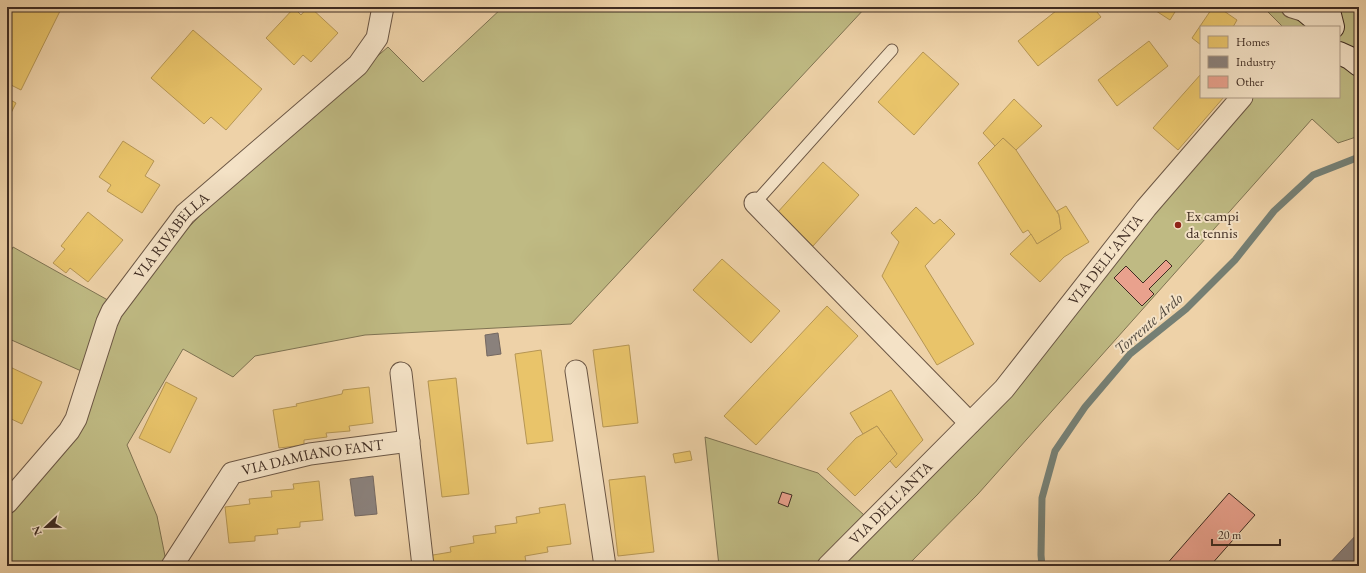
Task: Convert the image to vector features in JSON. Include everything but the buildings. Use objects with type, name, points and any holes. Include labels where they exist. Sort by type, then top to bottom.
[{"type":"street","name":"VIA RIVABELLA","points":[[7,503],[69,431],[76,419],[107,322],[112,311],[123,295],[185,214],[358,65],[377,38],[383,7]]},
{"type":"street","name":"VIA DELL'ANTA","points":[[828,566],[1004,389],[1146,208],[1241,98]]},
{"type":"street","points":[[755,203],[970,423]]},
{"type":"street","points":[[576,371],[605,566]]},
{"type":"street","points":[[401,373],[423,566]]},
{"type":"street","name":"VIA DAMIANO FANT","points":[[172,566],[232,473],[310,454],[409,441]]},
{"type":"lane","points":[[755,203],[892,50]]},
{"type":"shaded area","points":[[503,7],[866,7],[571,324],[365,335],[255,356],[233,377],[183,349],[127,445],[157,516],[167,566],[7,566],[7,514],[56,451],[88,374],[7,338],[7,259],[13,247],[122,308],[170,247],[236,178],[388,47],[423,82]]},
{"type":"shaded area","points":[[1263,7],[1359,7],[1359,136],[1338,143],[1312,119],[978,494],[907,566],[719,566],[705,437],[818,473],[864,515],[989,392],[1252,98],[1340,98],[1340,26],[1282,26]]},
{"type":"waterway","name":"Torrente Ardo","points":[[1042,566],[1042,498],[1055,451],[1085,407],[1130,354],[1186,309],[1235,260],[1274,211],[1313,175],[1359,157]]},
{"type":"place","name":"Ex campi da tennis","points":[[1178,225]]}]
